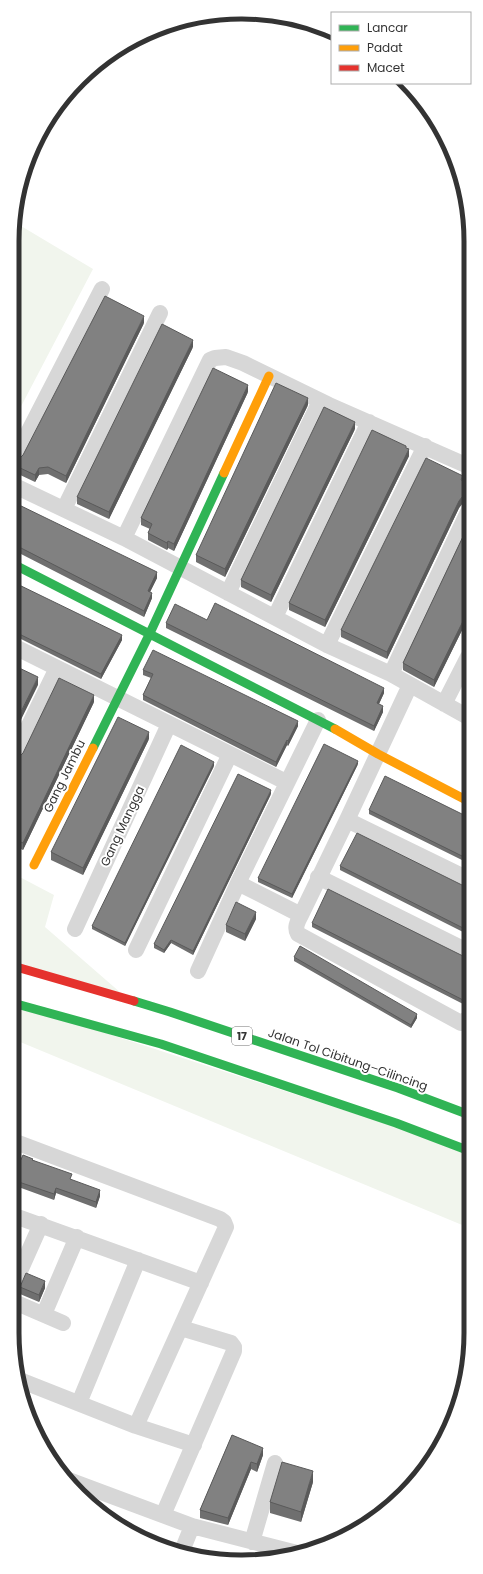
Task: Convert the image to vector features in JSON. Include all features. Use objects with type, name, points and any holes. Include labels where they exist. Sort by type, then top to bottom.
[{"type":"main road","name":"Gang Jambu","points":[[34,865],[150,633],[269,376]]},
{"type":"main road","points":[[19,568],[150,633],[318,720],[378,754],[464,799]]},
{"type":"main road","name":"Jalan Tol Cibitung–Cilincing","points":[[19,968],[170,1012],[398,1088],[464,1113]]},
{"type":"main road","points":[[19,1005],[161,1044],[396,1123],[464,1149]]},
{"type":"street","points":[[19,450],[102,289]]},
{"type":"street","points":[[64,509],[160,313]]},
{"type":"street","points":[[124,538],[210,360],[215,358],[226,357],[243,363],[320,401],[464,464]]},
{"type":"street","points":[[228,593],[320,401]]},
{"type":"street","points":[[275,617],[369,422]]},
{"type":"street","points":[[327,645],[425,446]]},
{"type":"street","points":[[19,488],[124,538],[327,645],[391,674],[464,715]]},
{"type":"street","points":[[391,674],[464,520]]},
{"type":"street","points":[[19,649],[286,782]]},
{"type":"street","points":[[444,704],[464,666]]},
{"type":"street","points":[[19,746],[57,668]]},
{"type":"street","points":[[410,685],[347,820],[318,877],[296,925],[296,931],[298,934],[461,1023],[464,1022]]},
{"type":"street","points":[[198,971],[286,782],[318,720]]},
{"type":"street","name":"Gang Mangga","points":[[75,929],[169,724]]},
{"type":"street","points":[[136,950],[230,754]]},
{"type":"street","points":[[347,820],[464,877]]},
{"type":"street","points":[[318,877],[464,950]]},
{"type":"street","points":[[238,883],[301,914]]},
{"type":"street","points":[[19,1143],[220,1219],[224,1222],[226,1227],[202,1283],[136,1426]]},
{"type":"street","points":[[19,1217],[202,1283]]},
{"type":"street","points":[[19,1273],[41,1224]]},
{"type":"street","points":[[44,1314],[77,1237]]},
{"type":"street","points":[[79,1403],[138,1260]]},
{"type":"street","points":[[19,1303],[63,1323]]},
{"type":"street","points":[[163,1515],[234,1351],[234,1347],[231,1343],[181,1328]]},
{"type":"street","points":[[25,1382],[136,1426],[194,1445]]},
{"type":"street","points":[[252,1542],[275,1463]]},
{"type":"street","points":[[78,1483],[192,1526],[287,1551]]},
{"type":"street","points":[[184,1547],[192,1526]]},
{"type":"shaded area","points":[[19,225],[93,269],[19,410]]},
{"type":"shaded area","points":[[19,877],[54,895],[45,927],[129,1000],[19,968]]},
{"type":"shaded area","points":[[19,1005],[464,1149],[464,1226],[19,1041]]},
{"type":"building","points":[[105,296],[144,316],[66,476],[48,467],[39,468],[35,475],[19,467],[19,459],[23,455]]},
{"type":"building","points":[[162,324],[193,340],[109,512],[77,497]]},
{"type":"building","points":[[213,368],[248,385],[174,544],[168,541],[167,543],[148,533],[152,524],[141,518]]},
{"type":"building","points":[[276,383],[308,398],[225,569],[196,555]]},
{"type":"building","points":[[324,407],[355,422],[271,595],[241,580]]},
{"type":"building","points":[[372,430],[406,446],[406,448],[409,449],[325,620],[289,603]]},
{"type":"building","points":[[426,458],[463,476],[461,480],[464,481],[464,496],[459,501],[387,652],[341,630]]},
{"type":"building","points":[[19,505],[157,572],[148,591],[152,593],[144,611],[19,548]]},
{"type":"building","points":[[464,534],[464,619],[434,680],[403,663]]},
{"type":"building","points":[[19,585],[122,635],[101,674],[19,634]]},
{"type":"building","points":[[215,603],[384,688],[377,703],[383,706],[374,726],[166,623],[175,604],[207,620]]},
{"type":"building","points":[[153,650],[298,721],[276,762],[143,695],[153,674],[143,670]]},
{"type":"building","points":[[19,668],[38,677],[19,716]]},
{"type":"building","points":[[59,678],[94,695],[23,843],[19,841],[19,757],[23,753]]},
{"type":"building","points":[[118,717],[149,732],[83,868],[51,852]]},
{"type":"building","points":[[324,744],[358,761],[292,894],[258,878]]},
{"type":"building","points":[[181,745],[214,762],[125,943],[92,926]]},
{"type":"building","points":[[238,774],[271,790],[193,951],[171,940],[164,950],[154,944]]},
{"type":"building","points":[[385,776],[464,815],[464,857],[369,810]]},
{"type":"building","points":[[357,833],[464,886],[464,928],[340,866]]},
{"type":"building","points":[[328,889],[464,957],[464,1000],[312,923]]},
{"type":"building","points":[[236,902],[256,912],[245,934],[226,925]]},
{"type":"building","points":[[300,946],[417,1014],[411,1025],[294,957]]},
{"type":"building","points":[[23,1155],[33,1159],[32,1160],[72,1174],[70,1179],[100,1190],[96,1202],[56,1188],[54,1194],[19,1182],[19,1164]]},
{"type":"building","points":[[26,1273],[45,1281],[39,1295],[20,1287]]},
{"type":"building","points":[[232,1435],[263,1448],[257,1464],[251,1462],[228,1518],[200,1510]]},
{"type":"building","points":[[282,1462],[313,1471],[301,1512],[270,1502]]},
{"type":"traffic: fast","points":[[93,748],[150,633],[224,473]]},
{"type":"traffic: fast","points":[[19,567],[335,729]]},
{"type":"traffic: fast","points":[[134,1001],[398,1088],[464,1113]]},
{"type":"traffic: fast","points":[[19,1005],[161,1044],[396,1123],[464,1149]]},
{"type":"traffic: slow","points":[[224,473],[269,376]]},
{"type":"traffic: slow","points":[[335,729],[378,754],[464,799]]},
{"type":"traffic: slow","points":[[34,865],[93,748]]},
{"type":"traffic: jam","points":[[19,968],[134,1001]]}]
